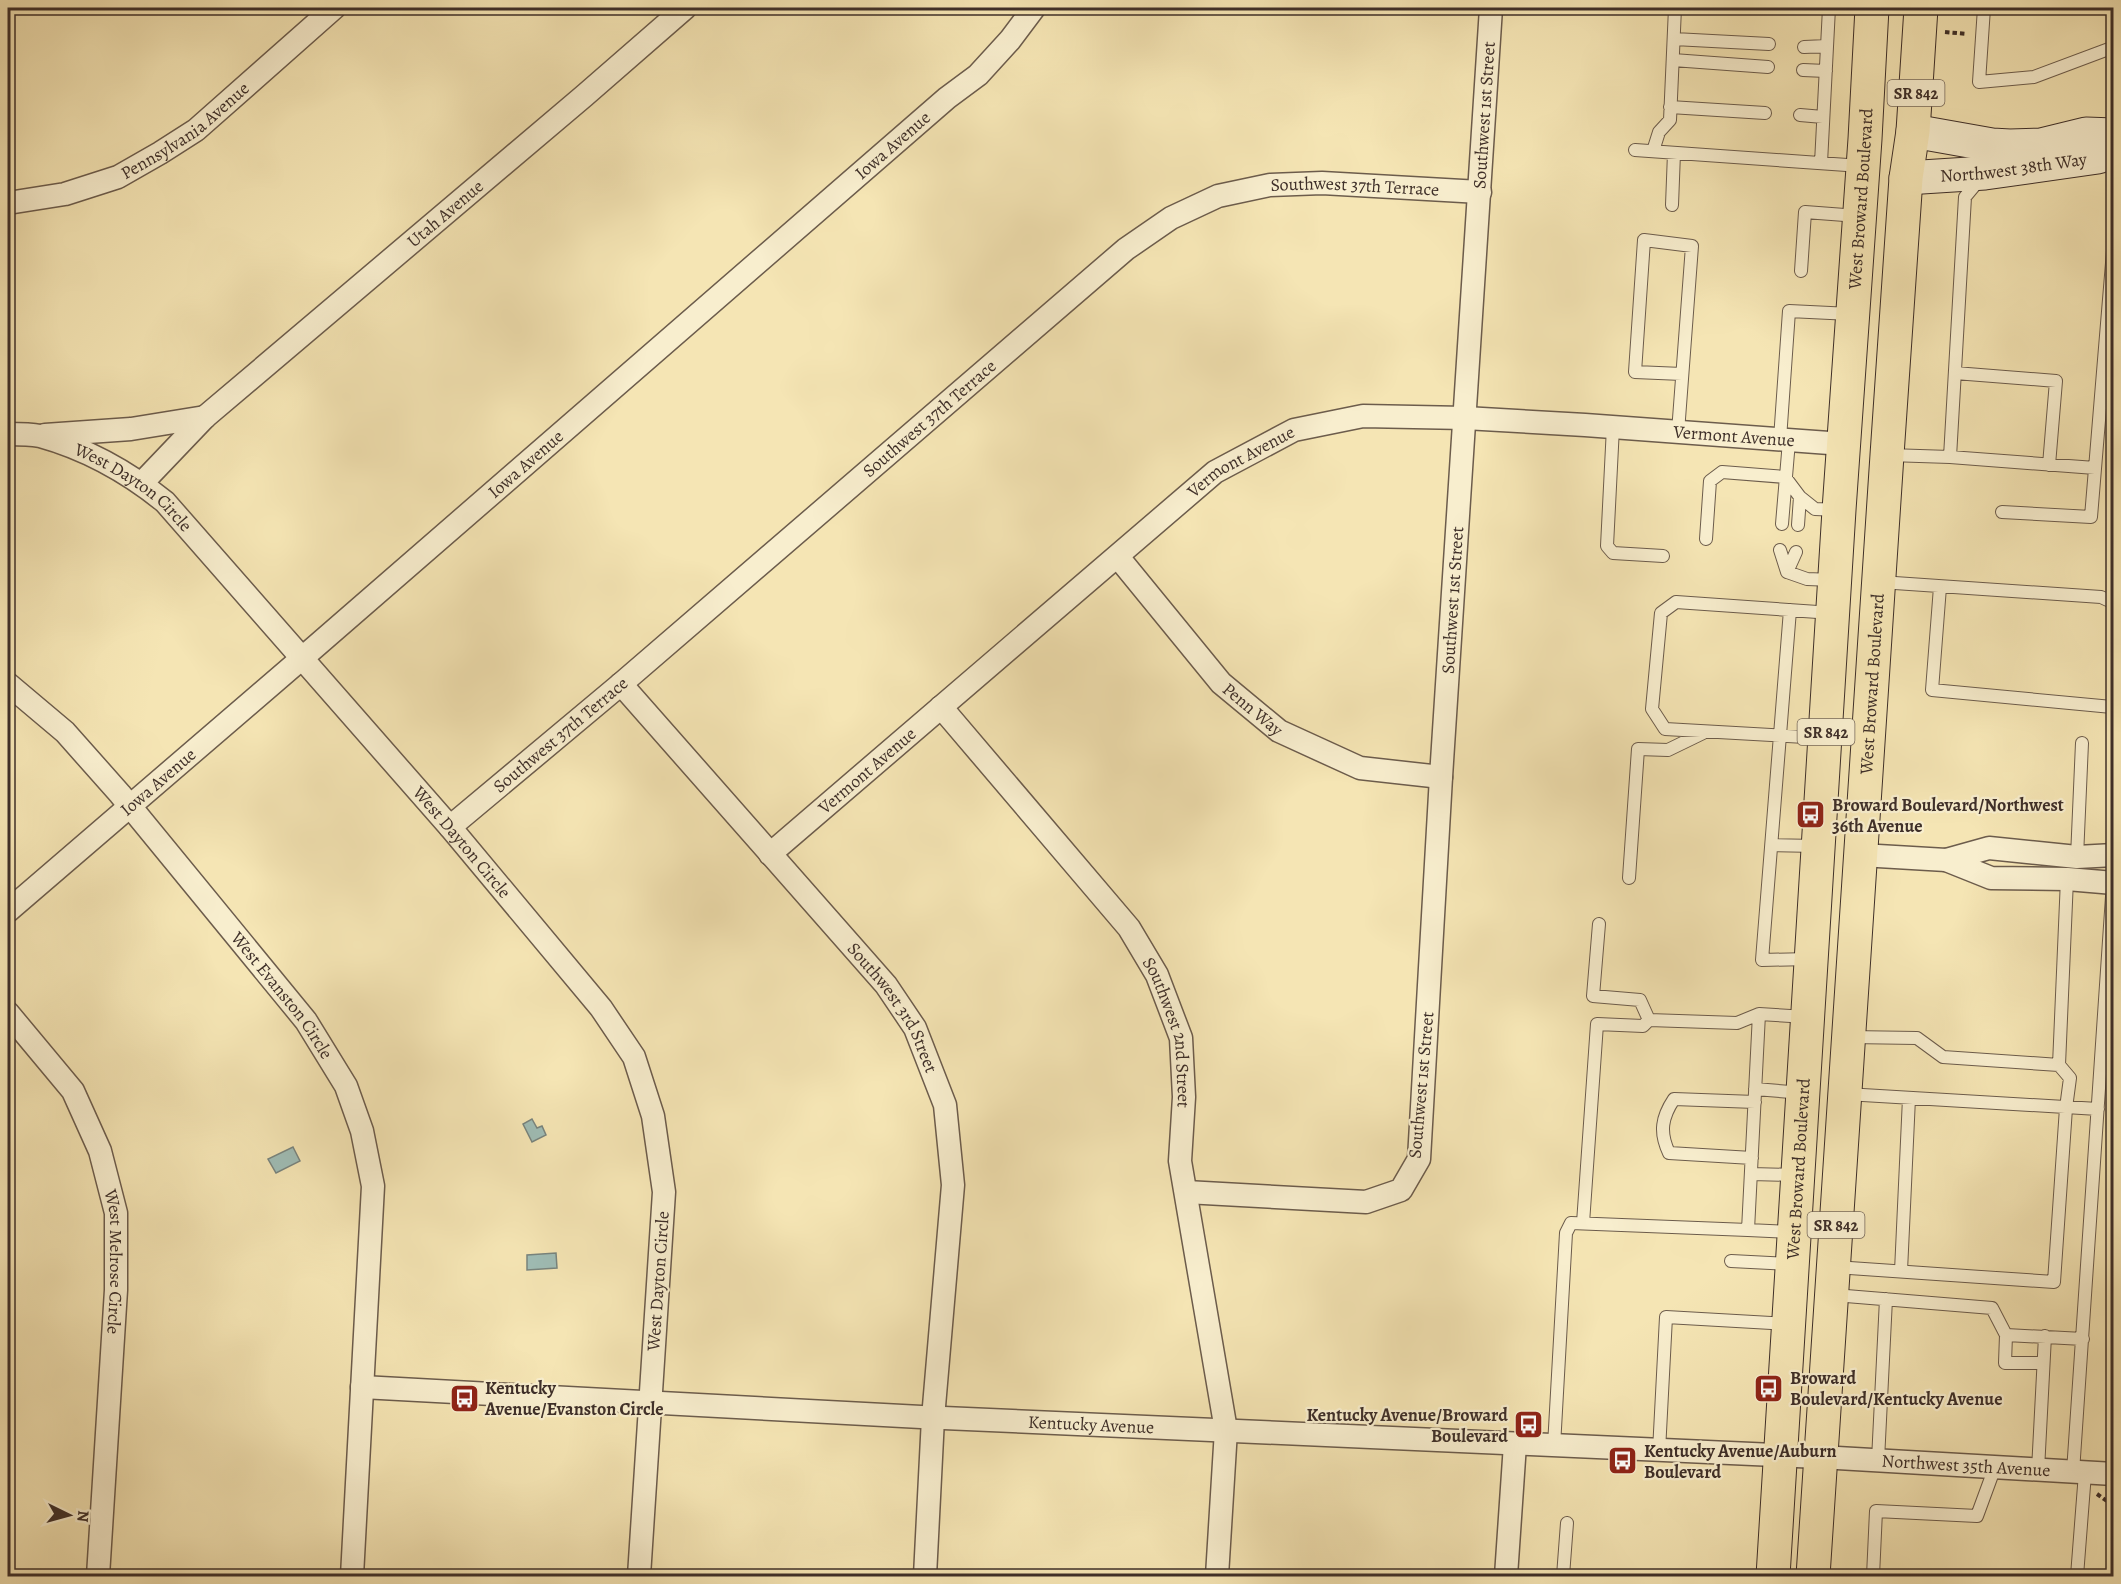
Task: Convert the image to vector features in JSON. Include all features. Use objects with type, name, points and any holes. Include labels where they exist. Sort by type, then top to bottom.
[{"type":"main road","name":"West Broward Boulevard","points":[[1773,1576],[1872,8]]},
{"type":"main road","name":"West Broward Boulevard","points":[[1813,1576],[1906,178],[1930,19]]},
{"type":"main road","points":[[1843,444],[1860,453],[1871,469],[1883,514]]},
{"type":"main road","points":[[1820,846],[1831,856],[1844,875],[1858,909]]},
{"type":"street","name":"Pennsylvania Avenue","points":[[8,203],[65,194],[118,177],[160,153],[196,130],[334,8]]},
{"type":"street","name":"Utah Avenue","points":[[142,483],[205,417],[685,8]]},
{"type":"street","name":"Iowa Avenue","points":[[8,911],[303,658],[947,98],[978,75],[1010,40],[1034,8]]},
{"type":"street","name":"Southwest 1st Street","points":[[1186,1192],[1366,1203],[1401,1190],[1419,1159],[1441,777],[1491,8]]},
{"type":"street","name":"Northwest 38th Way","points":[[1913,131],[2010,146],[2041,145],[2086,134],[2114,135]]},
{"type":"street","name":"Northwest 38th Way","points":[[1906,178],[1985,173],[2098,157],[2114,143]]},
{"type":"street","name":"Southwest 37th Terrace","points":[[450,827],[621,684],[1126,249],[1171,218],[1218,196],[1270,185],[1322,183],[1480,192]]},
{"type":"street","name":"Vermont Avenue","points":[[770,854],[1215,472],[1294,430],[1363,416],[1465,418],[1843,444]]},
{"type":"street","points":[[39,436],[131,429],[205,417]]},
{"type":"street","name":"West Dayton Circle","points":[[8,434],[39,436],[104,460],[142,483],[165,501],[450,827],[601,1008],[634,1057],[653,1116],[664,1192],[639,1576]]},
{"type":"street","name":"Penn Way","points":[[1118,557],[1221,683],[1279,731],[1360,768],[1441,777]]},
{"type":"street","name":"West Evanston Circle","points":[[8,684],[65,732],[130,806],[306,1021],[346,1086],[362,1131],[373,1186],[352,1576]]},
{"type":"street","name":"Southwest 3rd Street","points":[[621,684],[886,985],[915,1028],[945,1105],[953,1185],[933,1418],[925,1576]]},
{"type":"street","name":"Southwest 2nd Street","points":[[942,707],[1129,928],[1157,975],[1181,1038],[1184,1097],[1180,1161],[1226,1430],[1217,1576]]},
{"type":"street","points":[[1946,860],[1989,848],[2077,857],[2114,855]]},
{"type":"street","points":[[1861,855],[1946,860],[1991,878],[2113,878]]},
{"type":"street","name":"West Melrose Circle","points":[[8,1013],[73,1091],[100,1151],[116,1213],[116,1290],[98,1576]]},
{"type":"street","name":"Kentucky Avenue","points":[[362,1387],[933,1418],[1820,1457]]},
{"type":"street","points":[[1506,1576],[1515,1444]]},
{"type":"street","name":"Northwest 35th Avenue","points":[[1820,1457],[2038,1470],[2083,1478],[2114,1474]]},
{"type":"lane","points":[[1653,151],[1659,132],[1670,120],[1675,8]]},
{"type":"lane","points":[[1821,163],[1829,8]]},
{"type":"lane","points":[[1984,8],[1978,82],[2034,76],[2114,47]]},
{"type":"lane","points":[[1674,39],[1769,44]]},
{"type":"lane","points":[[1804,47],[1827,46]]},
{"type":"lane","points":[[1673,60],[1768,67]]},
{"type":"lane","points":[[1803,70],[1826,71]]},
{"type":"lane","points":[[1670,107],[1765,112]]},
{"type":"lane","points":[[1800,115],[1823,117]]},
{"type":"lane","points":[[1635,150],[1863,166]]},
{"type":"lane","points":[[1672,205],[1674,153]]},
{"type":"lane","points":[[1950,457],[1965,197],[1985,173]]},
{"type":"lane","points":[[1801,271],[1805,212],[1859,216]]},
{"type":"lane","points":[[2002,512],[2091,517],[2114,239]]},
{"type":"lane","points":[[1678,432],[1692,246],[1644,240],[1635,372],[1682,374]]},
{"type":"lane","points":[[1800,498],[1798,520],[1782,519],[1789,311],[1852,314]]},
{"type":"lane","points":[[1955,373],[2056,381],[2049,465]]},
{"type":"lane","points":[[1613,427],[1607,546],[1612,553],[1663,556]]},
{"type":"lane","points":[[1887,455],[1950,457],[2095,468]]},
{"type":"lane","points":[[1707,539],[1710,481],[1722,472],[1785,477],[1800,498],[1815,509],[1839,510]]},
{"type":"lane","points":[[1780,550],[1787,572]]},
{"type":"lane","points":[[1787,572],[1796,552]]},
{"type":"lane","points":[[1787,572],[1807,579],[1835,580]]},
{"type":"lane","points":[[1879,582],[2101,597],[2114,603]]},
{"type":"lane","points":[[1940,586],[1932,690],[2112,707],[2114,692]]},
{"type":"lane","points":[[1826,738],[1665,729],[1652,709],[1661,613],[1676,602],[1833,614]]},
{"type":"lane","points":[[1790,610],[1762,960],[1812,959]]},
{"type":"lane","points":[[1629,878],[1638,749],[1668,750],[1704,732]]},
{"type":"lane","points":[[2077,857],[2082,743]]},
{"type":"lane","points":[[1772,845],[1820,846]]},
{"type":"lane","points":[[2076,1576],[2083,1478],[2083,1339],[2113,878]]},
{"type":"lane","points":[[1832,1281],[1901,1271],[2054,1282],[2070,1078],[2059,1065],[2067,879]]},
{"type":"lane","points":[[1599,924],[1593,996],[1640,1000],[1649,1020]]},
{"type":"lane","points":[[1748,1230],[1759,1014]]},
{"type":"lane","points":[[1583,1223],[1596,1024],[1643,1026],[1649,1020],[1737,1023],[1759,1014],[1808,1017]]},
{"type":"lane","points":[[1849,1037],[1917,1038],[1943,1057],[2059,1065]]},
{"type":"lane","points":[[1755,1089],[1804,1093]]},
{"type":"lane","points":[[1845,1094],[2097,1109]]},
{"type":"lane","points":[[1901,1271],[1909,1098]]},
{"type":"lane","points":[[1752,1158],[1670,1152],[1664,1141],[1664,1115],[1674,1099],[1755,1102]]},
{"type":"lane","points":[[1751,1174],[1798,1175]]},
{"type":"lane","points":[[1554,1446],[1566,1233],[1571,1223],[1748,1230],[1794,1248]]},
{"type":"lane","points":[[1731,1262],[1794,1248]]},
{"type":"lane","points":[[1832,1281],[1886,1299],[1992,1308],[2006,1335],[2005,1363],[2043,1363]]},
{"type":"lane","points":[[1878,1460],[1886,1299]]},
{"type":"lane","points":[[1659,1451],[1666,1317],[1789,1324]]},
{"type":"lane","points":[[2006,1335],[2083,1339]]},
{"type":"lane","points":[[2038,1470],[2045,1336]]},
{"type":"lane","points":[[1873,1576],[1876,1511],[1977,1516],[1995,1467]]},
{"type":"lane","points":[[1563,1576],[1567,1523]]},
{"type":"path","points":[[1930,19],[1969,34]]},
{"type":"path","points":[[2083,1478],[2114,1506]]},
{"type":"water","points":[[532,1119],[537,1128],[542,1126],[546,1135],[532,1142],[523,1124]]},
{"type":"water","points":[[293,1147],[300,1161],[276,1173],[268,1159]]},
{"type":"water","points":[[556,1253],[557,1268],[527,1270],[527,1255]]},
{"type":"place","name":"Broward Boulevard/Northwest 36th Avenue","points":[[1811,815]]},
{"type":"place","name":"Broward Boulevard/Kentucky Avenue","points":[[1769,1388]]},
{"type":"place","name":"Kentucky Avenue/Evanston Circle","points":[[464,1398]]},
{"type":"place","name":"Kentucky Avenue/Broward Boulevard","points":[[1529,1425]]},
{"type":"place","name":"Kentucky Avenue/Auburn Boulevard","points":[[1623,1461]]}]
